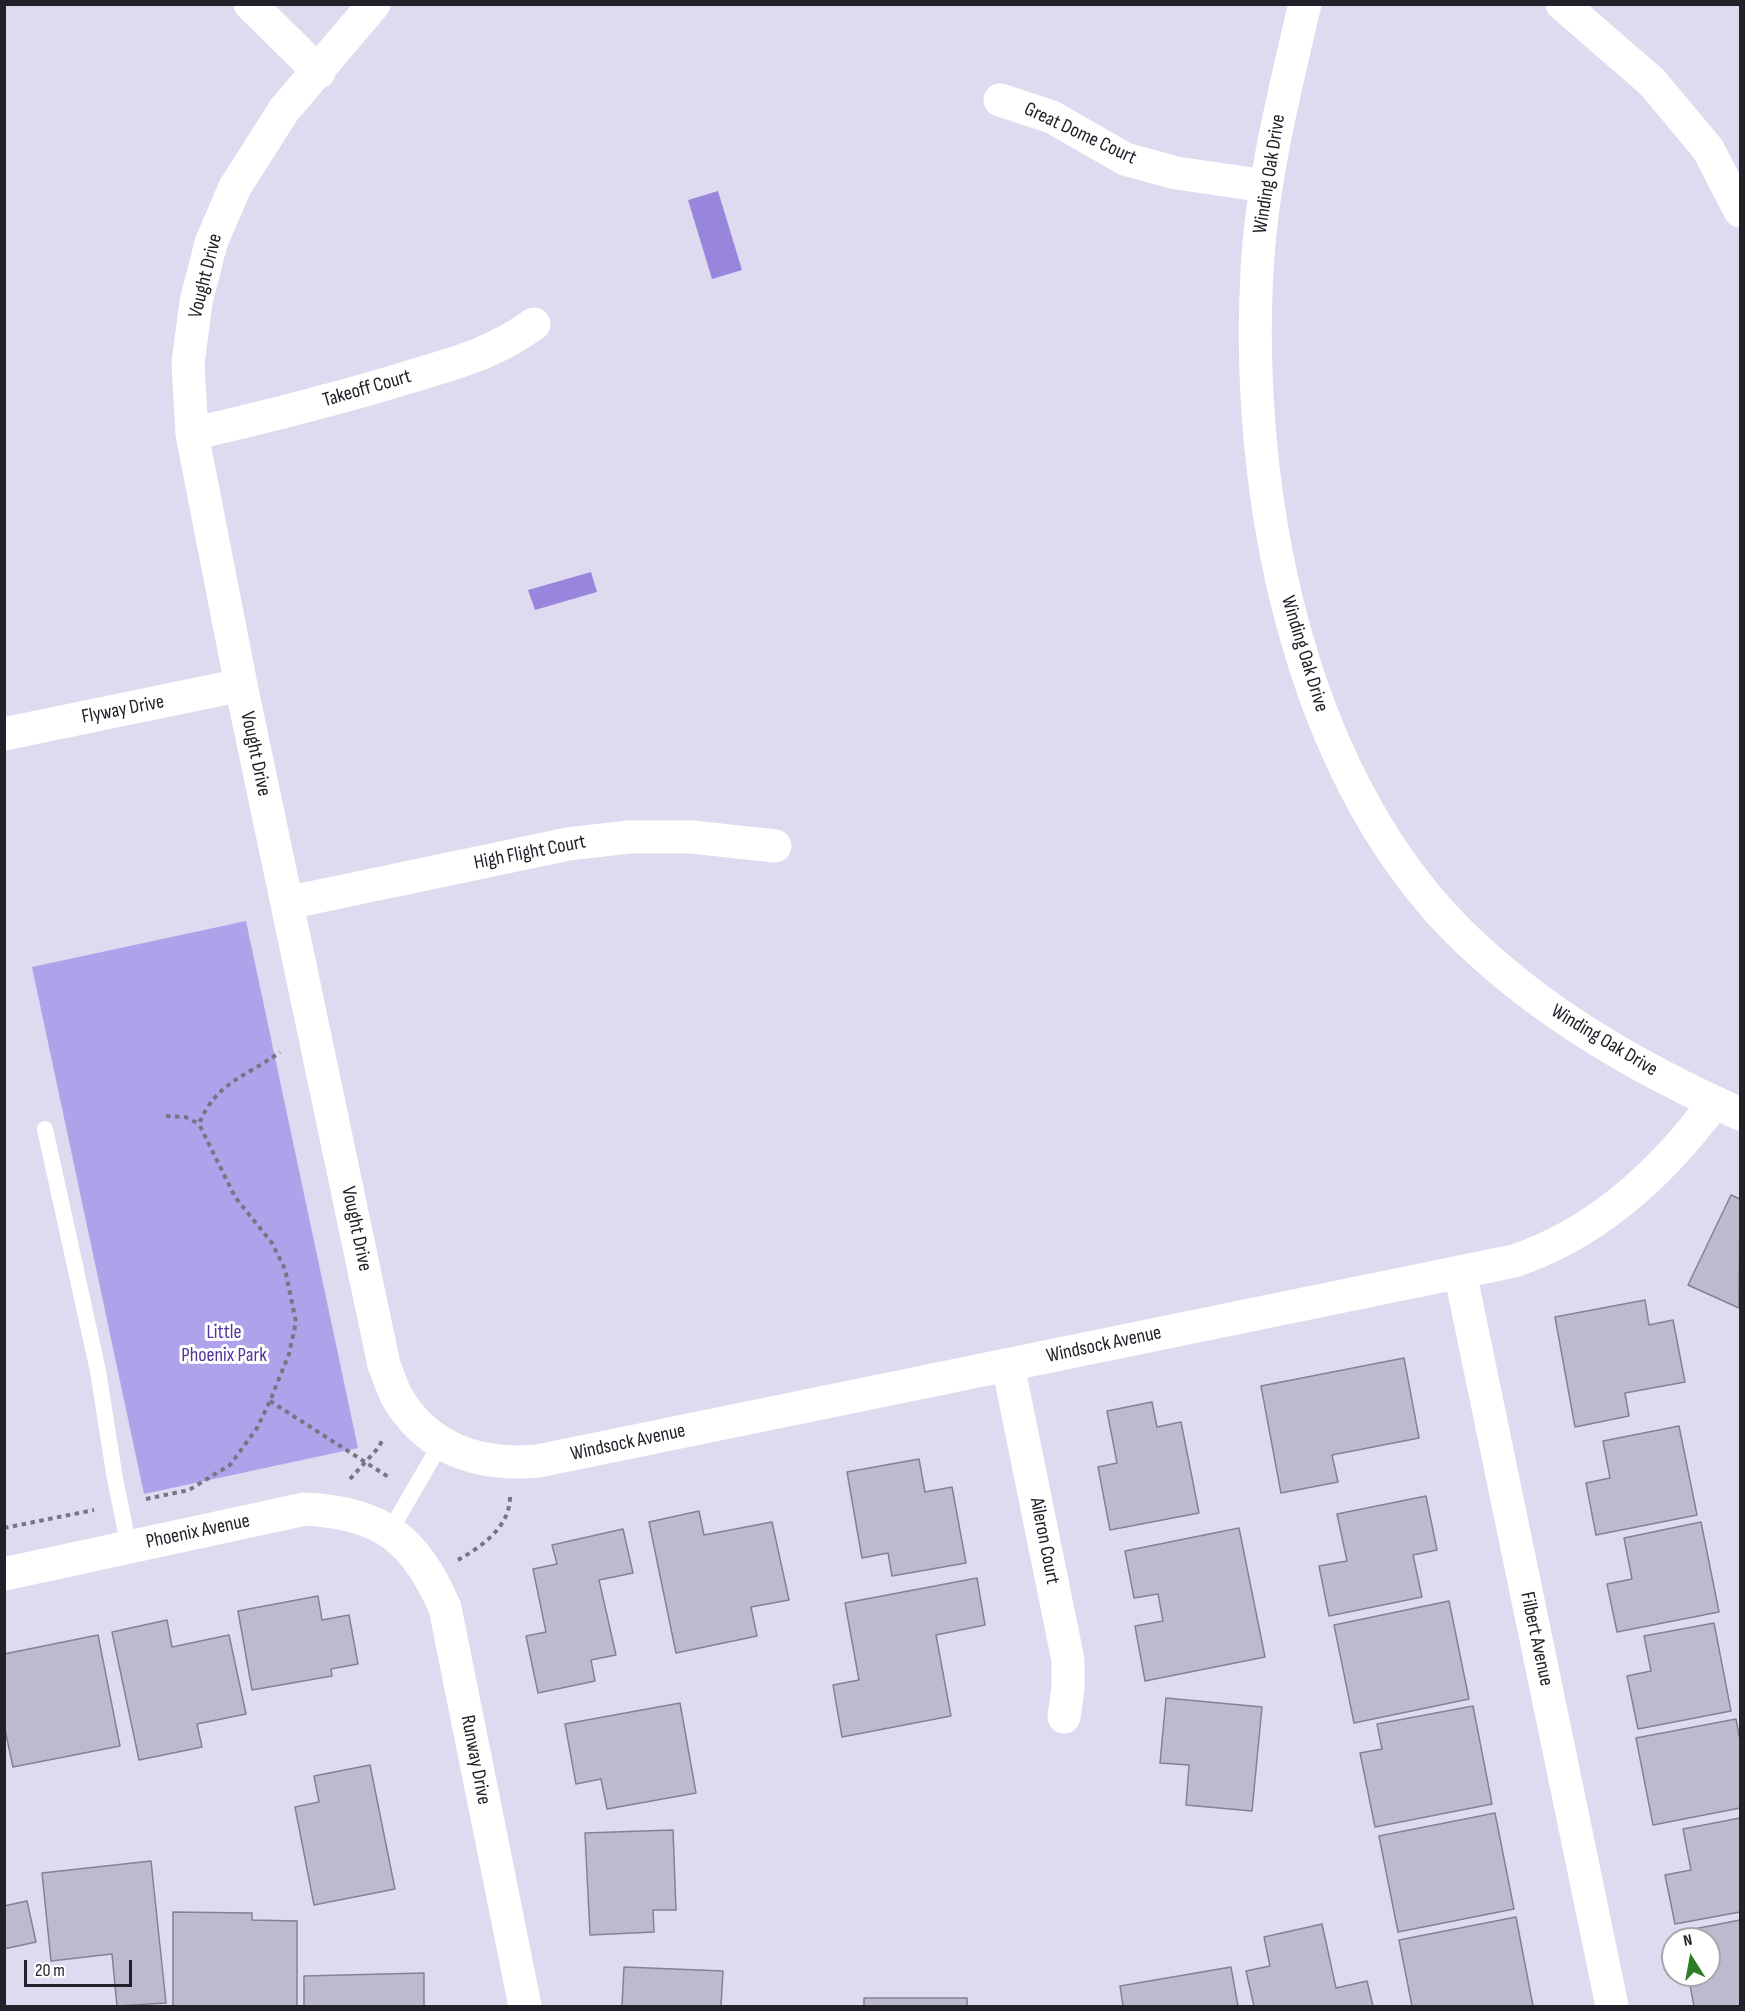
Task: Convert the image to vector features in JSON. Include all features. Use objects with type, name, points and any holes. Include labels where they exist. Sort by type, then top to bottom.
[{"type":"street","points":[[250,4],[319,72]]},
{"type":"street","name":"Vought Drive","points":[[374,4],[266,135],[235,187],[211,243],[196,302],[188,363],[192,434],[241,685],[384,1365],[397,1397],[413,1419],[441,1443]]},
{"type":"street","name":"Winding Oak Drive","points":[[1305,4],[1274,134],[1266,186],[1257,268],[1254,342],[1262,465],[1286,597],[1317,702],[1342,760],[1373,819],[1410,874],[1452,925],[1501,971],[1553,1012],[1609,1047],[1727,1108]]},
{"type":"street","points":[[1562,4],[1652,82],[1708,149],[1740,211]]},
{"type":"street","name":"Great Dome Court","points":[[1000,100],[1052,117],[1125,159],[1176,173],[1266,186]]},
{"type":"street","name":"Takeoff Court","points":[[192,434],[349,396],[482,355],[507,344],[534,324]]},
{"type":"street","name":"Flyway Drive","points":[[4,734],[241,685]]},
{"type":"street","name":"High Flight Court","points":[[287,903],[568,844],[629,837],[692,837],[775,846]]},
{"type":"street","name":"Windsock Avenue","points":[[441,1443],[475,1458],[510,1463],[538,1461],[1514,1261],[1544,1251],[1595,1222],[1651,1178],[1683,1144],[1727,1108]]},
{"type":"street","name":"Filbert Avenue","points":[[1460,1272],[1612,2007]]},
{"type":"street","name":"Aileron Court","points":[[1008,1365],[1068,1660],[1068,1688],[1064,1717]]},
{"type":"street","name":"Phoenix Avenue","points":[[4,1574],[305,1509],[340,1511],[362,1517],[390,1531]]},
{"type":"street","name":"Runway Drive","points":[[390,1531],[410,1548],[431,1576],[445,1608],[525,2007]]},
{"type":"lane","points":[[45,1129],[98,1371],[129,1547]]},
{"type":"lane","points":[[390,1531],[441,1443]]},
{"type":"path","points":[[199,1124],[206,1106],[224,1086],[255,1070],[280,1052]]},
{"type":"path","points":[[4,1528],[189,1490],[230,1466],[257,1428],[289,1354],[296,1322],[285,1269],[272,1244],[235,1197],[199,1124],[185,1117],[166,1116]]},
{"type":"path","points":[[305,1509],[355,1476],[379,1448],[397,1397]]},
{"type":"path","points":[[270,1401],[368,1461],[411,1494]]},
{"type":"path","points":[[431,1576],[482,1545],[497,1530],[510,1506],[510,1463]]},
{"type":"green space","name":"Little Phoenix Park","points":[[246,921],[358,1448],[144,1494],[32,967]]},
{"type":"shaded area","points":[[718,191],[742,270],[712,279],[688,200]]},
{"type":"shaded area","points":[[591,572],[597,592],[535,610],[528,590]]},
{"type":"building","points":[[1731,1195],[1740,1199],[1739,1308],[1688,1285]]},
{"type":"building","points":[[1645,1300],[1649,1325],[1673,1320],[1685,1382],[1625,1393],[1629,1416],[1575,1427],[1555,1317]]},
{"type":"building","points":[[1404,1358],[1419,1438],[1332,1455],[1338,1482],[1281,1493],[1261,1386]]},
{"type":"building","points":[[1152,1402],[1157,1427],[1181,1422],[1199,1513],[1110,1530],[1098,1467],[1117,1463],[1107,1411]]},
{"type":"building","points":[[1679,1426],[1697,1515],[1596,1535],[1586,1483],[1610,1478],[1603,1441]]},
{"type":"building","points":[[919,1459],[925,1492],[952,1487],[966,1563],[892,1576],[888,1553],[862,1558],[847,1472]]},
{"type":"building","points":[[1426,1496],[1437,1550],[1413,1555],[1422,1597],[1329,1616],[1319,1566],[1347,1561],[1337,1514]]},
{"type":"building","points":[[699,1511],[704,1535],[772,1522],[789,1600],[751,1607],[757,1636],[676,1653],[649,1522]]},
{"type":"building","points":[[1701,1522],[1719,1612],[1617,1632],[1607,1584],[1632,1579],[1624,1538]]},
{"type":"building","points":[[1239,1528],[1265,1657],[1145,1681],[1135,1626],[1163,1621],[1158,1594],[1134,1598],[1125,1551]]},
{"type":"building","points":[[623,1529],[633,1573],[599,1580],[616,1655],[591,1660],[595,1681],[538,1693],[526,1636],[546,1632],[533,1569],[557,1564],[552,1545]]},
{"type":"building","points":[[977,1578],[985,1625],[936,1635],[951,1716],[842,1737],[833,1685],[859,1680],[845,1603]]},
{"type":"building","points":[[318,1596],[322,1620],[349,1615],[358,1664],[331,1669],[332,1676],[252,1690],[238,1611]]},
{"type":"building","points":[[1449,1601],[1469,1699],[1354,1723],[1334,1625]]},
{"type":"building","points":[[167,1620],[172,1647],[229,1635],[246,1714],[197,1724],[202,1747],[139,1760],[112,1632]]},
{"type":"building","points":[[1714,1623],[1731,1711],[1638,1729],[1627,1676],[1651,1671],[1644,1636]]},
{"type":"building","points":[[98,1635],[120,1746],[13,1767],[4,1725],[4,1654]]},
{"type":"building","points":[[1166,1698],[1262,1707],[1252,1811],[1186,1805],[1189,1765],[1160,1763]]},
{"type":"building","points":[[680,1703],[696,1793],[607,1809],[601,1779],[576,1784],[565,1724]]},
{"type":"building","points":[[1473,1706],[1492,1804],[1375,1827],[1360,1753],[1382,1749],[1377,1724]]},
{"type":"building","points":[[1736,1719],[1740,1740],[1740,1808],[1653,1825],[1636,1738]]},
{"type":"building","points":[[370,1765],[395,1889],[314,1905],[295,1807],[319,1802],[314,1776]]},
{"type":"building","points":[[1495,1813],[1514,1909],[1398,1932],[1379,1836]]},
{"type":"building","points":[[1740,1818],[1740,1912],[1675,1924],[1665,1875],[1691,1870],[1683,1829]]},
{"type":"building","points":[[673,1830],[676,1910],[653,1910],[654,1932],[590,1935],[585,1833]]},
{"type":"building","points":[[151,1861],[166,2003],[117,2006],[112,1954],[51,1961],[42,1873]]},
{"type":"building","points":[[27,1901],[36,1942],[4,1949],[4,1906]]},
{"type":"building","points":[[173,1912],[252,1913],[252,1920],[297,1921],[297,2006],[173,2006]]},
{"type":"building","points":[[1516,1917],[1533,2006],[1412,2006],[1399,1940]]},
{"type":"building","points":[[1740,1920],[1740,2006],[1694,2006],[1690,1987],[1721,1987],[1721,1927],[1704,1927]]},
{"type":"building","points":[[1322,1924],[1336,1988],[1367,1981],[1373,2006],[1254,2006],[1246,1971],[1270,1966],[1264,1937]]},
{"type":"building","points":[[624,1967],[723,1971],[721,2006],[622,2006]]},
{"type":"building","points":[[1231,1967],[1238,2006],[1123,2006],[1120,1986]]},
{"type":"building","points":[[424,1973],[424,2006],[304,2006],[304,1976]]},
{"type":"building","points":[[864,1998],[967,1998],[967,2006],[864,2006]]}]
